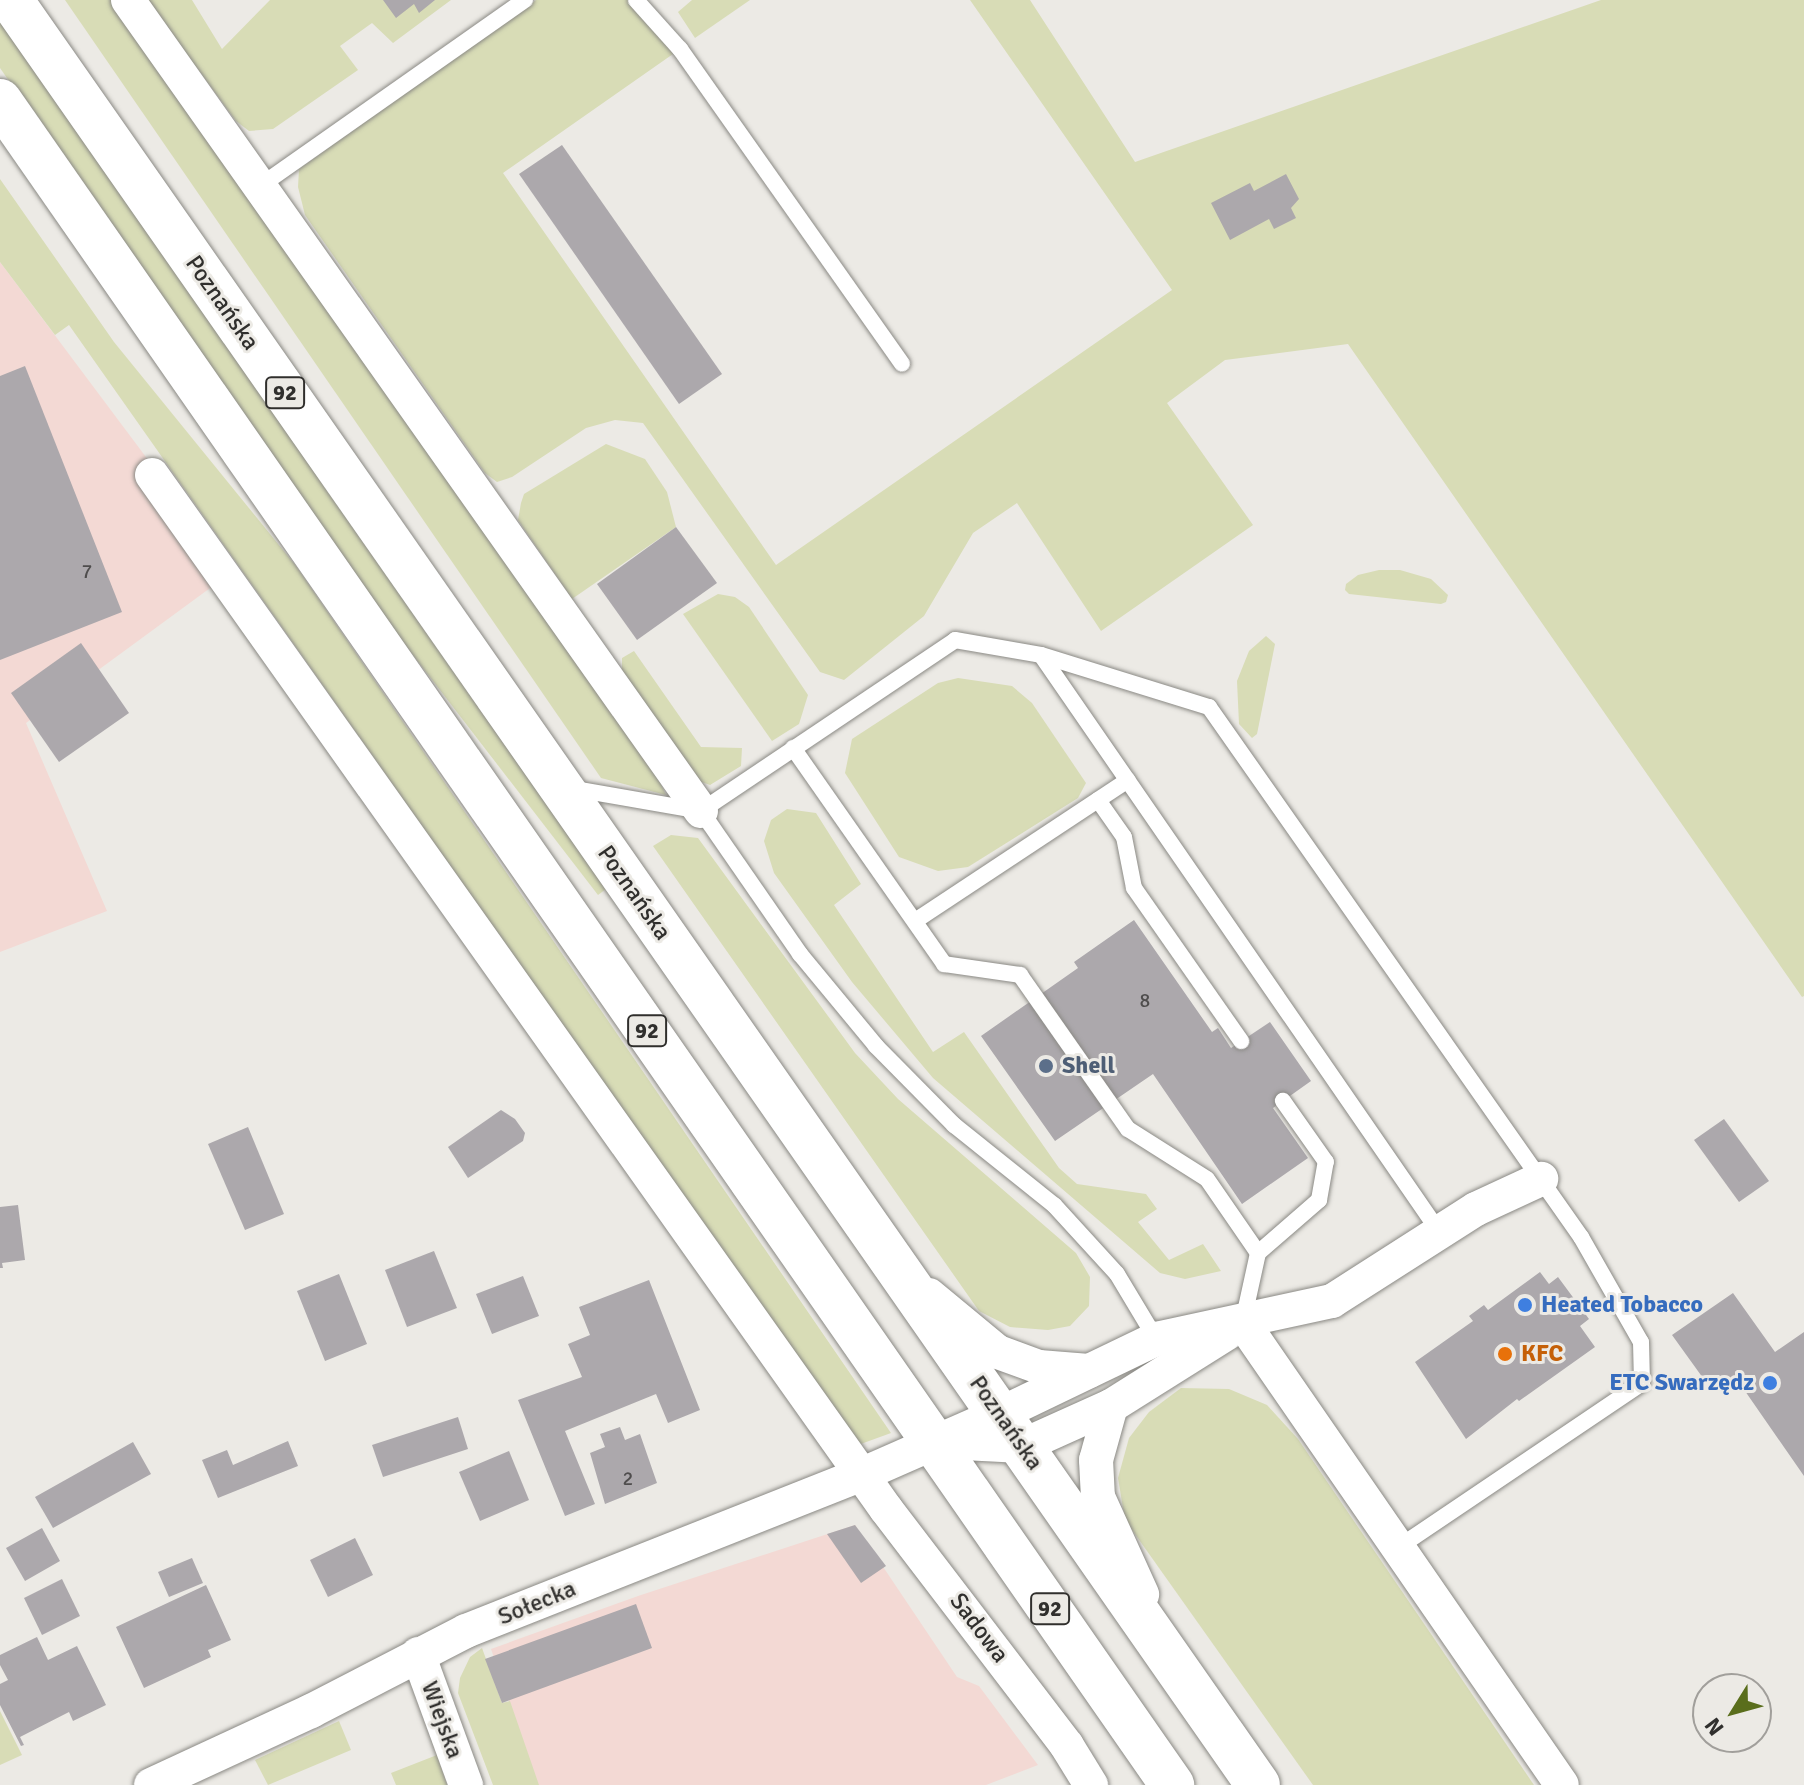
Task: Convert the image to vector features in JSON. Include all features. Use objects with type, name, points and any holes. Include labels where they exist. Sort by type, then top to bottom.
[{"type":"main road","name":"Poznańska","points":[[11,0],[1258,1785]]},
{"type":"main road","name":"92","points":[[0,101],[1172,1785]]},
{"type":"street","points":[[128,0],[701,811]]},
{"type":"street","name":"Sadowa","points":[[152,475],[863,1474],[1067,1746],[1091,1785]]},
{"type":"street","points":[[1011,1430],[1089,1371],[1156,1339],[1243,1323],[1332,1301],[1476,1209],[1541,1179]]},
{"type":"street","points":[[899,1269],[998,1352],[1039,1367],[1089,1371]]},
{"type":"street","points":[[933,1442],[1011,1430],[1111,1406],[1243,1323]]},
{"type":"street","points":[[1243,1323],[1562,1785]]},
{"type":"street","points":[[1111,1406],[1096,1460],[1098,1497],[1176,1667]]},
{"type":"street","name":"Sołecka","points":[[151,1785],[311,1711],[466,1631],[863,1474],[933,1442]]},
{"type":"street","name":"Wiejska","points":[[418,1654],[466,1785]]},
{"type":"lane","points":[[260,186],[525,0]]},
{"type":"lane","points":[[636,0],[680,49],[902,364]]},
{"type":"lane","points":[[560,787],[701,811],[955,640],[1041,655],[1209,707],[1581,1237],[1641,1342],[1642,1383],[1399,1547]]},
{"type":"lane","points":[[1041,655],[1440,1233]]},
{"type":"lane","points":[[793,748],[944,964],[1020,975],[1128,1129],[1207,1179],[1258,1253]]},
{"type":"lane","points":[[915,921],[1128,780]]},
{"type":"lane","points":[[1098,800],[1124,837],[1134,888],[1241,1041]]},
{"type":"lane","points":[[701,811],[800,954],[876,1046],[954,1125],[1054,1205],[1117,1274],[1156,1339]]},
{"type":"lane","points":[[1243,1323],[1258,1253],[1319,1200],[1326,1162],[1283,1101]]},
{"type":"shaded area","points":[[0,262],[232,572],[26,723],[107,911],[0,952]]},
{"type":"shaded area","points":[[855,1525],[957,1677],[979,1686],[1038,1765],[986,1785],[538,1785],[491,1649],[638,1596]]},
{"type":"green space","points":[[65,0],[112,0],[657,776],[666,795],[601,778]]},
{"type":"green space","points":[[128,0],[192,0],[222,49],[270,0],[451,0],[393,43],[372,23],[340,46],[358,70],[273,129],[249,131],[236,121],[197,68]]},
{"type":"green space","points":[[536,0],[628,0],[641,10],[673,54],[503,173],[776,565],[1172,290],[970,0],[1030,0],[1135,162],[1601,0],[1804,0],[1804,996],[1348,344],[1225,360],[1167,403],[1253,525],[1101,631],[1017,503],[973,533],[924,616],[844,680],[820,672],[643,423],[615,420],[586,428],[512,477],[497,482],[485,473],[305,215],[298,187],[299,169]]},
{"type":"green space","points":[[692,0],[750,0],[695,38],[678,12]]},
{"type":"green space","points":[[0,18],[606,889],[598,895],[372,602],[0,68]]},
{"type":"green space","points":[[0,179],[114,342],[296,566],[891,1433],[858,1445],[69,325],[55,335],[0,262]]},
{"type":"green space","points":[[606,444],[645,459],[667,492],[676,527],[572,599],[518,520],[521,503],[524,494]]},
{"type":"green space","points":[[1379,570],[1400,570],[1431,579],[1448,595],[1446,602],[1441,604],[1349,594],[1345,590],[1346,584],[1358,575]]},
{"type":"green space","points":[[718,594],[735,597],[749,607],[808,695],[799,724],[772,741],[683,614]]},
{"type":"green space","points":[[1266,636],[1275,644],[1257,734],[1252,738],[1239,724],[1237,681],[1249,651]]},
{"type":"green space","points":[[634,651],[701,747],[742,748],[741,766],[710,785],[696,780],[622,671],[622,658]]},
{"type":"green space","points":[[958,678],[1012,686],[1032,703],[1086,783],[1078,798],[968,867],[938,871],[899,857],[845,773],[852,739],[938,683]]},
{"type":"green space","points":[[787,809],[816,813],[861,884],[834,905],[933,1052],[964,1032],[1059,1168],[1077,1184],[1146,1194],[1157,1209],[1138,1222],[1169,1260],[1203,1244],[1221,1271],[1185,1279],[1160,1273],[933,1078],[852,982],[774,873],[764,841],[771,820]]},
{"type":"green space","points":[[671,835],[698,838],[855,1053],[898,1099],[1076,1253],[1090,1277],[1089,1306],[1070,1326],[1048,1330],[1010,1327],[979,1311],[653,846]]},
{"type":"green space","points":[[1181,1388],[1229,1389],[1267,1405],[1298,1439],[1534,1785],[1313,1785],[1125,1520],[1118,1478],[1129,1438],[1149,1412]]},
{"type":"green space","points":[[482,1648],[502,1703],[510,1701],[539,1785],[493,1785],[458,1693],[460,1678],[470,1657]]},
{"type":"green space","points":[[0,1711],[22,1755],[0,1765]]},
{"type":"green space","points":[[339,1721],[351,1750],[268,1785],[255,1760]]},
{"type":"green space","points":[[437,1755],[447,1785],[396,1785],[391,1773]]},
{"type":"building","points":[[383,0],[435,0],[419,13],[414,4],[396,18]]},
{"type":"building","points":[[562,145],[722,374],[679,404],[519,174]]},
{"type":"building","points":[[1286,174],[1299,199],[1291,208],[1296,218],[1274,229],[1269,219],[1230,240],[1211,203],[1250,183],[1254,191]]},
{"type":"building","points":[[25,366],[122,612],[0,660],[0,376]]},
{"type":"building","points":[[676,527],[717,583],[637,640],[597,584]]},
{"type":"building","points":[[81,643],[129,713],[59,762],[11,693]]},
{"type":"building","points":[[1134,920],[1212,1032],[1218,1028],[1231,1048],[1270,1022],[1311,1081],[1273,1108],[1308,1158],[1242,1204],[1153,1074],[1055,1141],[981,1036],[1078,968],[1074,962]]},
{"type":"building","points":[[501,1110],[515,1119],[525,1133],[523,1141],[468,1178],[448,1147]]},
{"type":"building","points":[[1724,1119],[1769,1181],[1739,1202],[1694,1140]]},
{"type":"building","points":[[248,1127],[284,1214],[245,1230],[208,1144]]},
{"type":"building","points":[[18,1205],[25,1260],[2,1263],[3,1268],[0,1268],[0,1207]]},
{"type":"building","points":[[434,1251],[457,1308],[407,1327],[385,1270]]},
{"type":"building","name":"KFC","points":[[1540,1272],[1549,1284],[1558,1277],[1589,1319],[1580,1326],[1595,1347],[1519,1401],[1517,1399],[1466,1439],[1415,1362],[1473,1321],[1469,1316],[1484,1305],[1488,1310]]},
{"type":"building","points":[[339,1274],[367,1344],[325,1361],[297,1291]]},
{"type":"building","points":[[523,1276],[539,1316],[492,1334],[476,1294]]},
{"type":"building","points":[[649,1280],[700,1410],[668,1423],[656,1394],[565,1431],[595,1504],[565,1516],[518,1400],[582,1377],[568,1344],[590,1335],[579,1307]]},
{"type":"building","name":"ETC Swarzędz","points":[[1733,1293],[1775,1352],[1804,1332],[1804,1476],[1745,1391],[1742,1392],[1735,1381],[1725,1388],[1708,1385],[1672,1335]]},
{"type":"building","points":[[458,1417],[468,1449],[383,1477],[372,1445]]},
{"type":"building","points":[[620,1427],[625,1440],[640,1434],[657,1483],[605,1504],[590,1453],[605,1447],[600,1434]]},
{"type":"building","points":[[288,1441],[298,1466],[218,1498],[202,1460],[227,1450],[233,1465]]},
{"type":"building","points":[[133,1442],[151,1474],[53,1528],[35,1497]]},
{"type":"building","points":[[509,1451],[529,1500],[480,1521],[459,1472]]},
{"type":"building","points":[[855,1525],[886,1566],[861,1583],[827,1534]]},
{"type":"building","points":[[42,1528],[60,1561],[25,1581],[6,1548]]},
{"type":"building","points":[[355,1538],[373,1575],[328,1597],[310,1560]]},
{"type":"building","points":[[192,1558],[203,1583],[169,1597],[158,1572]]},
{"type":"building","points":[[62,1579],[80,1616],[42,1635],[24,1598]]},
{"type":"building","points":[[206,1585],[231,1640],[208,1650],[211,1657],[144,1688],[116,1627]]},
{"type":"building","points":[[636,1604],[652,1648],[502,1703],[485,1659]]},
{"type":"building","points":[[37,1637],[48,1660],[77,1646],[106,1705],[73,1721],[69,1712],[20,1737],[24,1745],[21,1746],[0,1705],[0,1684],[8,1680],[0,1665],[0,1655]]},
{"type":"place","name":"Shell","points":[[1046,1066]]},
{"type":"place","name":"Heated Tobacco","points":[[1525,1305]]},
{"type":"place","name":"KFC","points":[[1505,1354]]},
{"type":"place","name":"ETC Swarzędz","points":[[1770,1383]]}]
